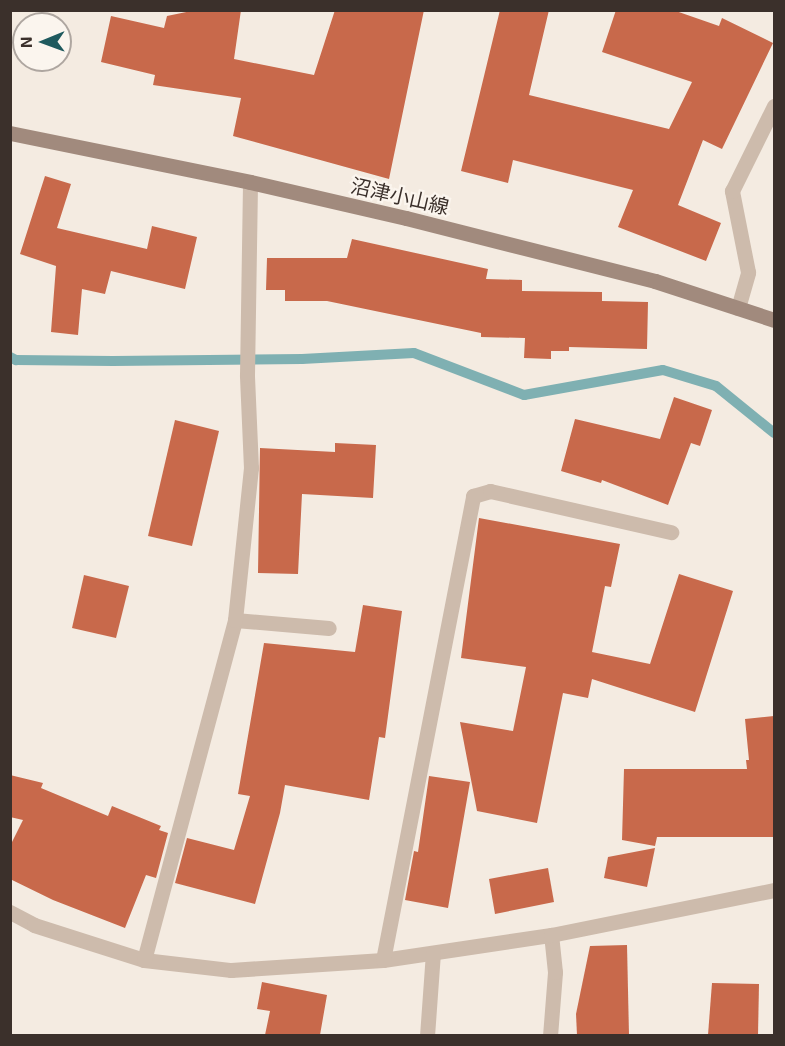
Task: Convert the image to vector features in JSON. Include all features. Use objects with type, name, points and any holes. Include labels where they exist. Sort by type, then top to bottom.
[{"type":"main road","name":"沼津小山線","points":[[10,133],[250,182],[655,280],[774,320]]},
{"type":"street","points":[[738,308],[748,272],[732,191],[774,106]]},
{"type":"street","points":[[144,960],[235,620],[251,468],[247,375],[250,182]]},
{"type":"street","points":[[383,960],[473,496],[490,491],[671,531]]},
{"type":"street","points":[[235,620],[329,628]]},
{"type":"street","points":[[10,912],[34,925],[144,960],[231,969],[383,960],[433,953],[551,935],[774,890]]},
{"type":"street","points":[[550,1035],[555,972],[551,935]]},
{"type":"street","points":[[427,1035],[433,953]]},
{"type":"building","points":[[196,10],[241,10],[234,59],[314,75],[335,10],[424,10],[389,179],[233,136],[241,98],[153,85],[155,75],[101,62],[111,16],[164,28],[167,16]]},
{"type":"building","points":[[500,10],[549,10],[529,95],[669,129],[692,82],[602,52],[616,10],[673,10],[719,26],[722,18],[773,43],[722,149],[703,140],[678,205],[721,223],[706,261],[618,227],[633,190],[513,160],[508,183],[461,171]]},
{"type":"building","points":[[45,176],[71,184],[57,228],[147,249],[152,226],[197,237],[185,289],[111,271],[105,294],[82,289],[78,335],[51,332],[56,266],[20,254]]},
{"type":"building","points":[[352,239],[488,269],[486,279],[522,280],[522,291],[602,292],[602,301],[648,302],[647,349],[569,347],[569,351],[551,351],[551,359],[524,358],[525,338],[481,337],[481,333],[327,301],[285,301],[285,290],[266,290],[267,258],[347,258]]},
{"type":"building","points":[[674,397],[712,410],[700,446],[691,443],[668,505],[602,480],[601,483],[561,471],[575,419],[660,439]]},
{"type":"building","points":[[175,420],[219,431],[192,546],[148,536]]},
{"type":"building","points":[[335,443],[376,445],[373,498],[302,494],[298,574],[258,573],[260,448],[335,452]]},
{"type":"building","points":[[479,518],[620,544],[611,587],[605,586],[592,652],[650,664],[679,574],[733,591],[695,712],[592,679],[588,698],[563,693],[537,823],[477,811],[460,722],[513,731],[526,667],[461,658]]},
{"type":"building","points":[[84,575],[129,586],[116,638],[72,628]]},
{"type":"building","points":[[363,605],[402,611],[385,738],[379,737],[369,800],[285,785],[280,813],[255,904],[175,883],[187,838],[234,850],[250,796],[238,794],[264,643],[355,652]]},
{"type":"building","points":[[774,716],[774,837],[657,837],[655,846],[622,840],[624,769],[747,769],[746,760],[749,760],[745,719]]},
{"type":"building","points":[[10,775],[43,783],[41,788],[108,816],[112,806],[161,826],[159,830],[168,833],[156,878],[146,875],[125,928],[53,900],[10,879],[10,846],[23,820],[10,817]]},
{"type":"building","points":[[429,776],[470,782],[448,908],[405,900],[414,851],[418,852]]},
{"type":"building","points":[[655,848],[647,887],[604,878],[608,857]]},
{"type":"building","points":[[548,868],[554,902],[495,914],[489,879]]},
{"type":"building","points":[[627,945],[629,1035],[577,1035],[576,1014],[590,946]]},
{"type":"building","points":[[262,982],[327,995],[320,1035],[265,1035],[270,1011],[257,1009]]},
{"type":"building","points":[[712,983],[759,984],[758,1035],[708,1035]]},
{"type":"waterway","points":[[10,357],[16,360],[113,361],[302,359],[414,353],[524,395],[663,370],[716,386],[774,433]]}]
